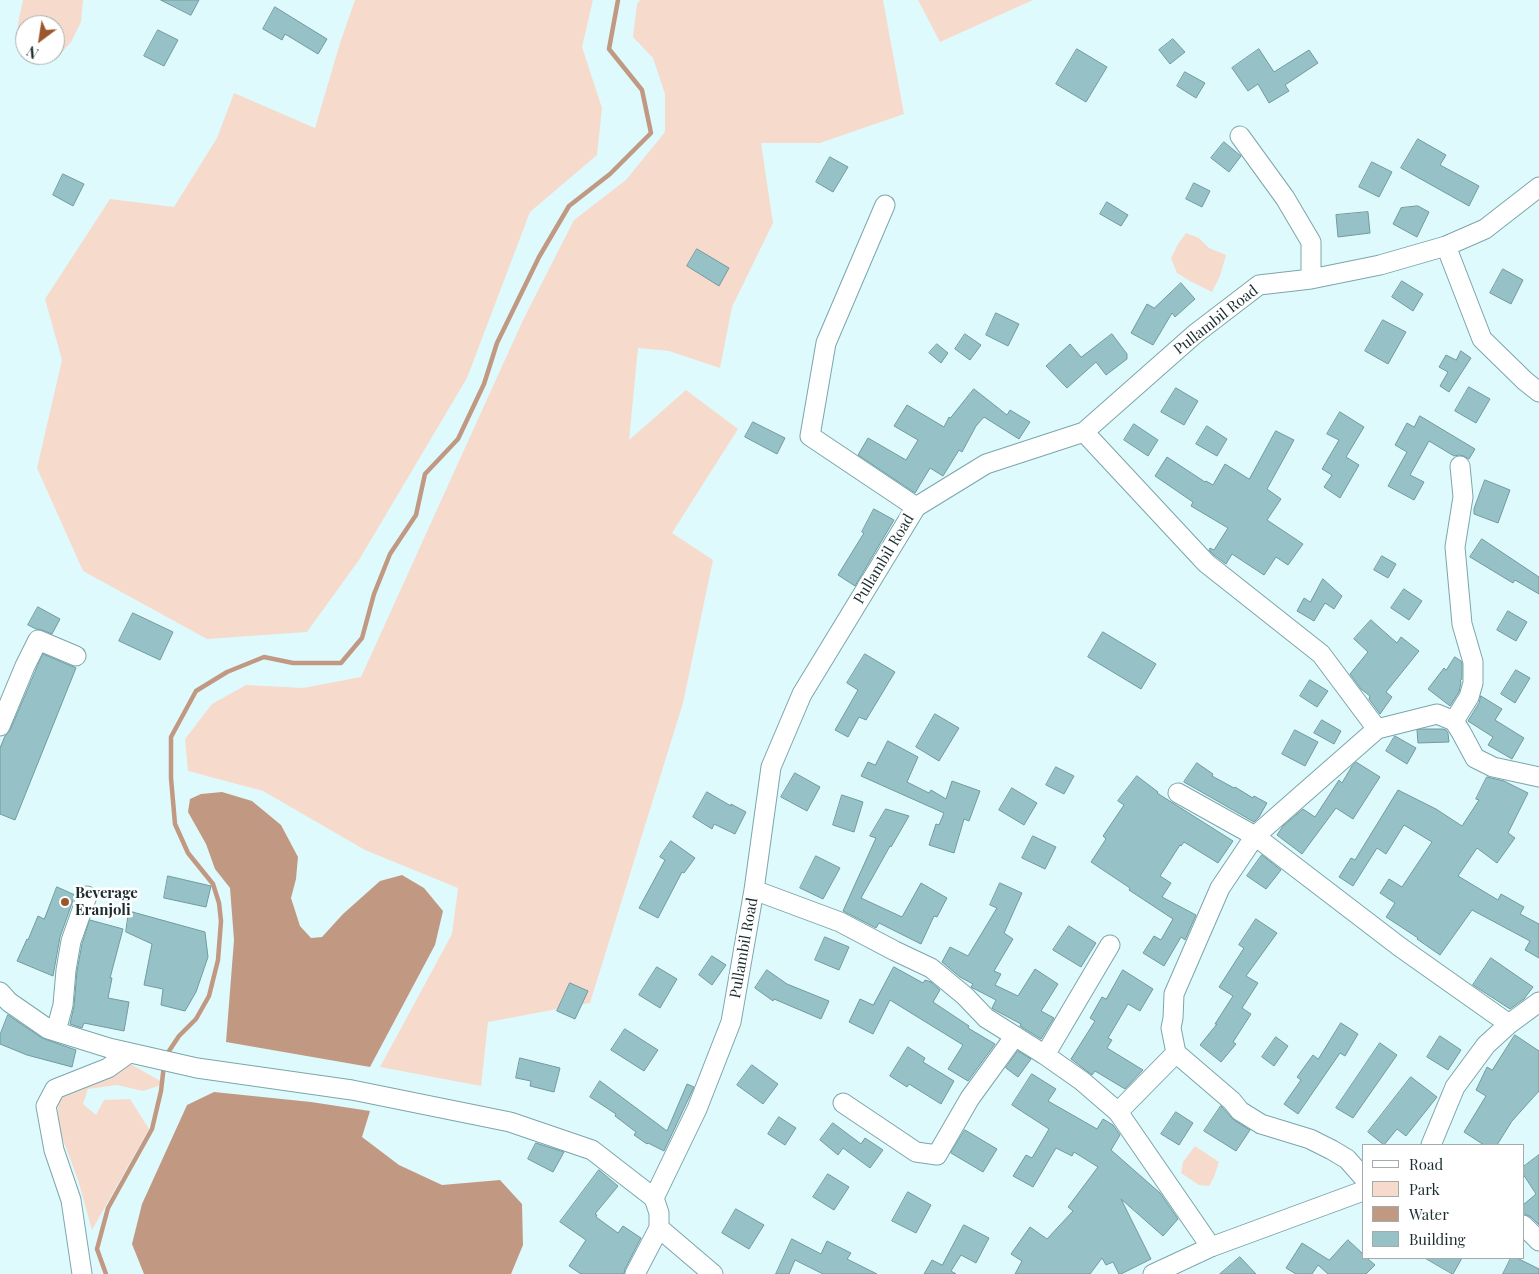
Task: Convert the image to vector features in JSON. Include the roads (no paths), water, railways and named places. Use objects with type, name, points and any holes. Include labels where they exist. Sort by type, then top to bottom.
[{"type":"street","points":[[1240,136],[1285,198],[1311,242],[1311,279]]},
{"type":"street","name":"Pullambil Road","points":[[654,1198],[697,1109],[731,1022],[754,890],[771,767],[802,694],[916,507],[986,464],[1084,432],[1195,334],[1259,285],[1311,279],[1380,265],[1446,246],[1485,229],[1539,187]]},
{"type":"street","points":[[885,205],[826,344],[810,436],[916,507]]},
{"type":"street","points":[[1446,246],[1482,339],[1539,392]]},
{"type":"street","points":[[1084,432],[1206,563],[1321,654],[1377,729]]},
{"type":"street","points":[[1454,720],[1469,697],[1473,683],[1473,662],[1462,624],[1455,547],[1463,497],[1460,466]]},
{"type":"street","points":[[0,726],[38,640],[76,656]]},
{"type":"street","points":[[1362,1176],[1347,1159],[1332,1150],[1310,1139],[1261,1124],[1240,1111],[1232,1101],[1176,1053],[1171,1028],[1174,1018],[1174,994],[1220,888],[1255,836],[1377,729],[1436,714],[1454,720],[1475,758],[1493,767],[1539,777]]},
{"type":"street","points":[[1178,793],[1255,836],[1400,947],[1509,1024]]},
{"type":"street","points":[[754,890],[840,922],[930,968],[965,996],[986,1018],[1082,1081],[1118,1112],[1211,1247]]},
{"type":"street","points":[[56,1031],[63,1005],[71,941],[88,896]]},
{"type":"street","points":[[1044,1055],[1110,945]]},
{"type":"street","points":[[0,992],[9,1002],[48,1028],[134,1054],[181,1065],[352,1090],[510,1122],[592,1150],[654,1198],[659,1213],[659,1228],[635,1274]]},
{"type":"street","points":[[1431,1144],[1455,1087],[1486,1045],[1509,1024],[1539,1002]]},
{"type":"street","points":[[843,1103],[916,1152],[937,1154],[970,1098],[1015,1036]]},
{"type":"street","points":[[1118,1112],[1176,1053]]},
{"type":"street","points":[[82,1274],[71,1200],[54,1150],[46,1106],[54,1089],[108,1068],[134,1054]]},
{"type":"street","points":[[1153,1274],[1211,1247],[1362,1191]]},
{"type":"street","points":[[1524,1226],[1539,1241]]},
{"type":"street","points":[[659,1228],[713,1274]]},
{"type":"water","points":[[222,792],[252,801],[281,825],[298,857],[296,879],[291,898],[300,926],[311,938],[322,937],[343,914],[380,881],[402,875],[424,888],[443,911],[435,945],[370,1067],[226,1042],[234,940],[230,888],[215,869],[206,844],[188,812],[190,799],[201,794]]},
{"type":"water","points":[[214,1092],[311,1102],[370,1111],[362,1137],[399,1165],[442,1185],[500,1180],[522,1204],[523,1245],[511,1274],[144,1274],[132,1244],[142,1204],[187,1105]]},
{"type":"waterway","points":[[165,1057],[179,1036],[196,1019],[209,996],[218,960],[221,921],[219,903],[213,884],[188,853],[175,824],[171,778],[171,737],[196,691],[227,672],[264,657],[293,663],[341,663],[362,638],[374,594],[390,554],[416,515],[425,474],[458,439],[484,384],[497,343],[539,257],[569,206],[610,174],[651,133],[642,90],[609,49],[618,0]]},
{"type":"waterway","points":[[106,1274],[97,1249],[108,1208],[152,1129],[161,1091],[164,1065]]},
{"type":"place","name":"Beverage Eranjoli","points":[[65,902]]}]
